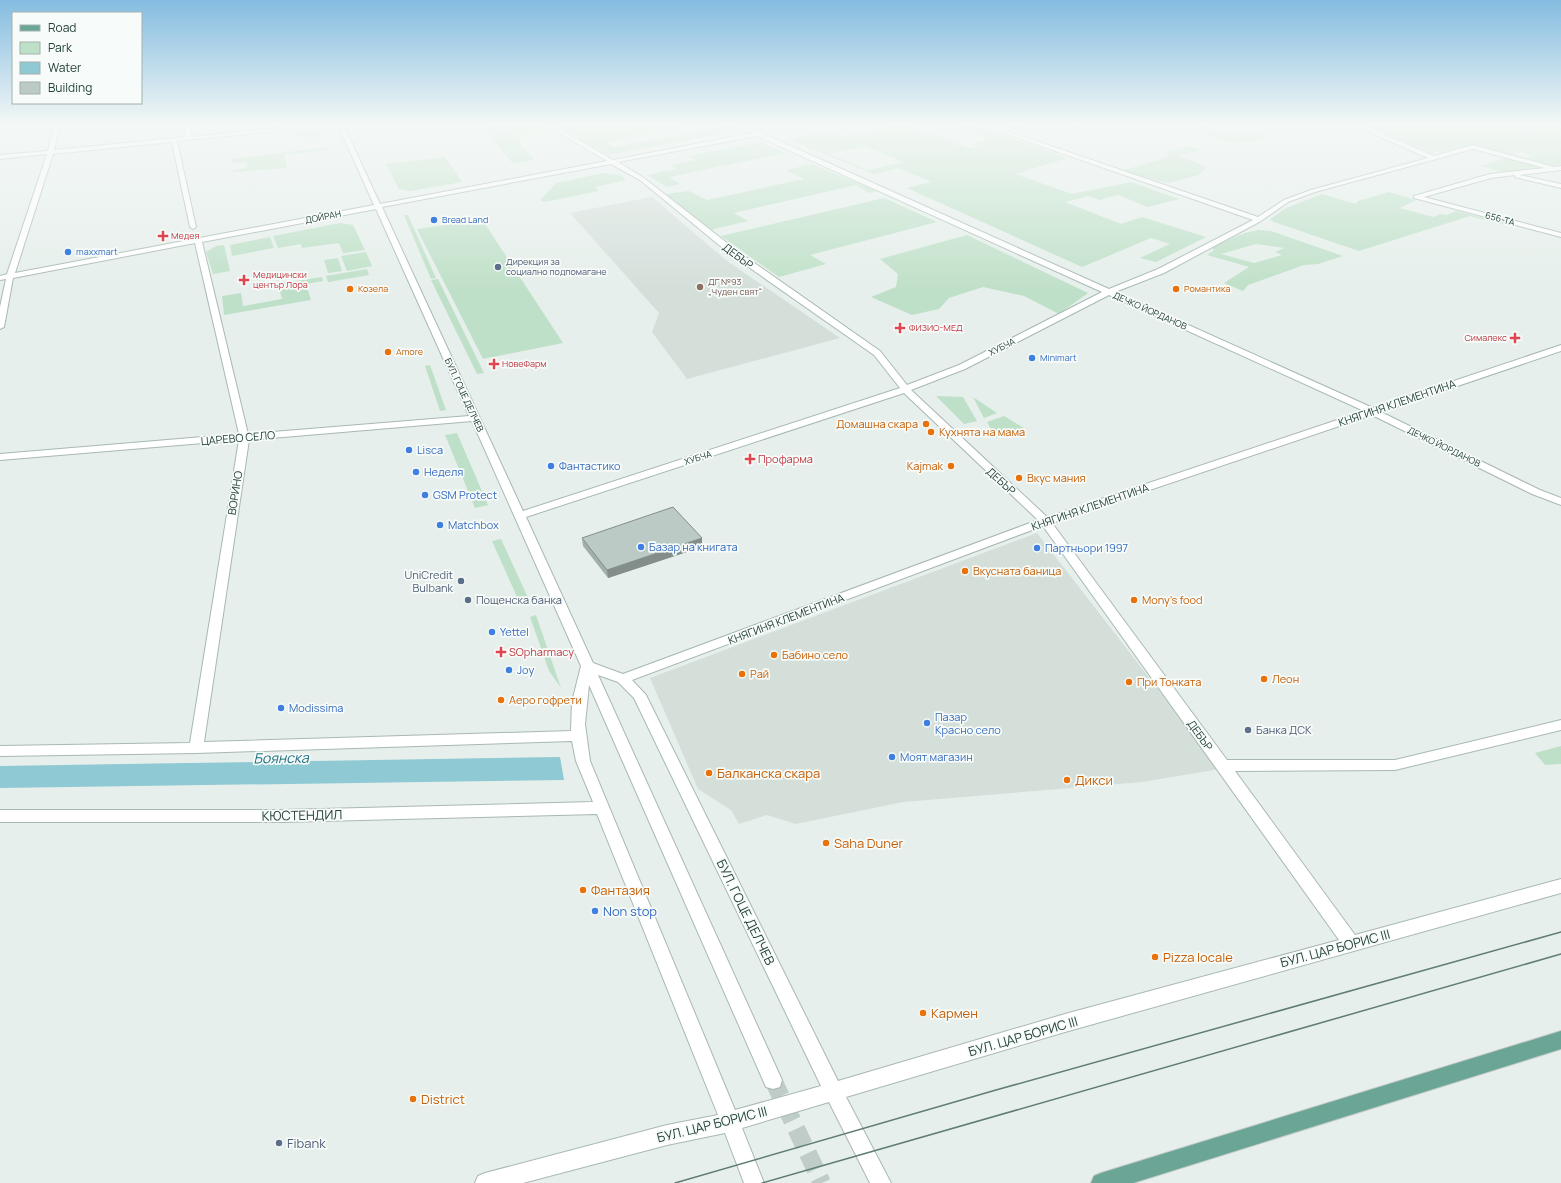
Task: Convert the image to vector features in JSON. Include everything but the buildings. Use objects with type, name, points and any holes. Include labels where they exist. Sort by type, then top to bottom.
[{"type":"main road","points":[[1101,1183],[1561,1040]]},
{"type":"street","points":[[0,328],[10,276],[42,179]]},
{"type":"street","points":[[183,179],[193,227]]},
{"type":"street","name":"БУЛ. ГОЦЕ ДЕЛЧЕВ","points":[[365,179],[475,418],[773,1080]]},
{"type":"street","name":"ДОЙРАН","points":[[0,278],[523,179]]},
{"type":"street","name":"ДЕБЪР","points":[[642,179],[738,256],[877,353],[891,367],[906,389],[988,470],[1046,522],[1351,943]]},
{"type":"street","name":"ДЕЧКО ЙОРДАНОВ","points":[[858,179],[1372,411],[1536,492],[1561,502]]},
{"type":"street","points":[[1141,179],[1259,220]]},
{"type":"street","name":"ХУБЧА","points":[[519,516],[873,402],[967,365],[1109,292],[1161,271],[1259,220],[1286,201],[1313,191],[1356,179]]},
{"type":"street","name":"656-ТА","points":[[1479,179],[1416,197],[1561,235]]},
{"type":"street","points":[[1533,179],[1561,186]]},
{"type":"street","name":"ВОРИНО","points":[[196,748],[244,437],[198,241]]},
{"type":"street","name":"КНЯГИНЯ КЛЕМЕНТИНА","points":[[623,679],[1046,522],[1561,348]]},
{"type":"street","name":"ЦАРЕВО СЕЛО","points":[[0,457],[475,418]]},
{"type":"street","points":[[587,666],[578,701],[577,736],[583,761],[709,1067],[729,1122],[754,1183]]},
{"type":"street","name":"БУЛ. ГОЦЕ ДЕЛЧЕВ","points":[[587,666],[623,679],[639,695],[835,1091],[864,1154],[881,1183]]},
{"type":"street","points":[[1223,766],[1395,765],[1561,725]]},
{"type":"street","points":[[0,751],[196,748],[577,736]]},
{"type":"street","name":"КЮСТЕНДИЛ","points":[[0,816],[282,816],[603,808]]},
{"type":"street","name":"БУЛ. ЦАР БОРИС III","points":[[485,1183],[667,1135],[729,1122],[1072,1021],[1561,886]]},
{"type":"shaded area","name":"ДГ №93 „Чуден свят“","points":[[652,197],[727,261],[840,338],[687,379],[652,332],[659,313],[570,213]]},
{"type":"shaded area","name":"Пазар Красно село","points":[[1037,533],[1220,769],[1142,782],[903,802],[796,824],[767,815],[739,824],[731,810],[698,789],[650,678]]},
{"type":"green space","points":[[394,179],[460,179],[462,182],[410,191],[399,189]]},
{"type":"green space","points":[[574,179],[626,180],[595,187],[599,191],[545,202],[540,200],[556,183]]},
{"type":"green space","points":[[654,179],[672,179],[680,184],[667,187]]},
{"type":"green space","points":[[803,179],[848,179],[876,191],[869,193],[856,185],[734,213],[748,221],[710,230],[665,194],[689,191],[707,200]]},
{"type":"green space","points":[[925,179],[1030,179],[1072,194],[1131,182],[1179,199],[1148,207],[1118,195],[1099,200],[1088,196],[1065,202],[1121,224],[1142,217],[1206,237],[1156,262],[1140,258],[1170,244],[1151,238],[1082,267],[907,188],[931,182]]},
{"type":"green space","points":[[1153,179],[1183,179],[1168,183]]},
{"type":"green space","points":[[1389,192],[1416,200],[1400,208],[1433,217],[1440,214],[1447,215],[1456,211],[1503,223],[1501,224],[1470,216],[1359,251],[1274,222],[1270,219],[1286,208],[1322,194],[1356,204],[1358,201]]},
{"type":"green space","points":[[884,198],[937,222],[810,255],[826,264],[779,277],[721,236]]},
{"type":"green space","points":[[404,215],[408,215],[436,278],[431,279]]},
{"type":"green space","points":[[482,220],[563,343],[483,359],[417,229]]},
{"type":"green space","points":[[340,223],[353,225],[365,250],[343,253],[339,243],[302,248],[301,244],[278,248],[273,236]]},
{"type":"green space","points":[[1258,230],[1271,231],[1343,256],[1318,264],[1304,265],[1248,285],[1243,291],[1224,283],[1249,267],[1207,255],[1214,250],[1211,247],[1245,233]],"holes":[[[1256,244],[1284,248],[1275,252],[1282,255],[1254,263],[1221,254]]]},
{"type":"green space","points":[[967,235],[1088,293],[1059,314],[1024,296],[983,287],[949,298],[939,309],[912,315],[871,297],[896,287],[898,274],[880,259]]},
{"type":"green space","points":[[270,237],[274,248],[232,256],[230,245]]},
{"type":"green space","points":[[224,245],[230,271],[213,274],[206,252],[216,246]]},
{"type":"green space","points":[[366,252],[372,266],[347,271],[341,256]]},
{"type":"green space","points":[[338,258],[342,271],[328,273],[324,260]]},
{"type":"green space","points":[[367,269],[369,275],[328,282],[326,276]]},
{"type":"green space","points":[[322,277],[323,281],[306,284],[311,300],[224,315],[222,296],[241,293],[243,306],[282,299],[279,288],[262,290],[262,286]]},
{"type":"green space","points":[[438,279],[484,373],[477,374],[431,280]]},
{"type":"green space","points":[[430,365],[446,410],[440,411],[425,366]]},
{"type":"green space","points":[[936,396],[963,397],[977,421],[964,424]]},
{"type":"green space","points":[[973,397],[997,413],[984,418]]},
{"type":"green space","points":[[1004,416],[1024,428],[996,438],[987,422]]},
{"type":"green space","points":[[457,433],[488,505],[475,508],[445,435]]},
{"type":"green space","points":[[501,539],[531,604],[521,606],[492,541]]},
{"type":"green space","points":[[536,615],[561,688],[549,671],[530,617]]},
{"type":"green space","points":[[1561,746],[1561,764],[1545,765],[1535,753]]},
{"type":"water","points":[[560,757],[564,780],[0,788],[0,766]]},
{"type":"tunnel","points":[[773,1080],[822,1183]]},
{"type":"tram line","points":[[675,1183],[996,1090],[1561,932]]},
{"type":"tram line","points":[[762,1183],[1561,954]]},
{"type":"place","name":"Bread Land","points":[[434,220]]},
{"type":"place","name":"Медея","points":[[163,236]]},
{"type":"place","name":"maxxmart","points":[[68,252]]},
{"type":"place","name":"Дирекция за социално подпомагане","points":[[498,267]]},
{"type":"place","name":"Медицински център Лора","points":[[244,280]]},
{"type":"place","name":"ДГ №93 „Чуден свят“","points":[[700,287]]},
{"type":"place","name":"Козела","points":[[350,289]]},
{"type":"place","name":"Романтика","points":[[1176,289]]},
{"type":"place","name":"ФИЗИО-МЕД","points":[[900,328]]},
{"type":"place","name":"Сималекс","points":[[1515,338]]},
{"type":"place","name":"Amore","points":[[388,352]]},
{"type":"place","name":"Minimart","points":[[1032,358]]},
{"type":"place","name":"НовеФарм","points":[[494,364]]},
{"type":"place","name":"Домашна скара","points":[[926,424]]},
{"type":"place","name":"Кухнята на мама","points":[[931,432]]},
{"type":"place","name":"Lisca","points":[[409,450]]},
{"type":"place","name":"Профарма","points":[[750,459]]},
{"type":"place","name":"Фантастико","points":[[551,466]]},
{"type":"place","name":"Kajmak","points":[[951,466]]},
{"type":"place","name":"Неделя","points":[[416,472]]},
{"type":"place","name":"Вкус мания","points":[[1019,478]]},
{"type":"place","name":"GSM Protect","points":[[425,495]]},
{"type":"place","name":"Matchbox","points":[[440,525]]},
{"type":"place","name":"Базар на книгата","points":[[641,547]]},
{"type":"place","name":"Партньори 1997","points":[[1037,548]]},
{"type":"place","name":"Вкусната баница","points":[[965,571]]},
{"type":"place","name":"UniCredit Bulbank","points":[[461,581]]},
{"type":"place","name":"Пощенска банка","points":[[468,600]]},
{"type":"place","name":"Mony's food","points":[[1134,600]]},
{"type":"place","name":"Yettel","points":[[492,632]]},
{"type":"place","name":"SOpharmacy","points":[[501,652]]},
{"type":"place","name":"Бабино село","points":[[774,655]]},
{"type":"place","name":"Joy","points":[[509,670]]},
{"type":"place","name":"Рай","points":[[742,674]]},
{"type":"place","name":"Леон","points":[[1264,679]]},
{"type":"place","name":"При Тонката","points":[[1129,682]]},
{"type":"place","name":"Аеро гофрети","points":[[501,700]]},
{"type":"place","name":"Modissima","points":[[281,708]]},
{"type":"place","name":"Пазар Красно село","points":[[927,723]]},
{"type":"place","name":"Банка ДСК","points":[[1248,730]]},
{"type":"place","name":"Моят магазин","points":[[892,757]]},
{"type":"place","name":"Балканска скара","points":[[709,773]]},
{"type":"place","name":"Дикси","points":[[1067,780]]},
{"type":"place","name":"Saha Duner","points":[[826,843]]},
{"type":"place","name":"Фантазия","points":[[583,890]]},
{"type":"place","name":"Non stop","points":[[595,911]]},
{"type":"place","name":"Pizza locale","points":[[1155,957]]},
{"type":"place","name":"Кармен","points":[[923,1013]]},
{"type":"place","name":"District","points":[[413,1099]]},
{"type":"place","name":"Fibank","points":[[279,1143]]},
{"type":"water label","name":"Боянска","points":[[281,758]]}]
